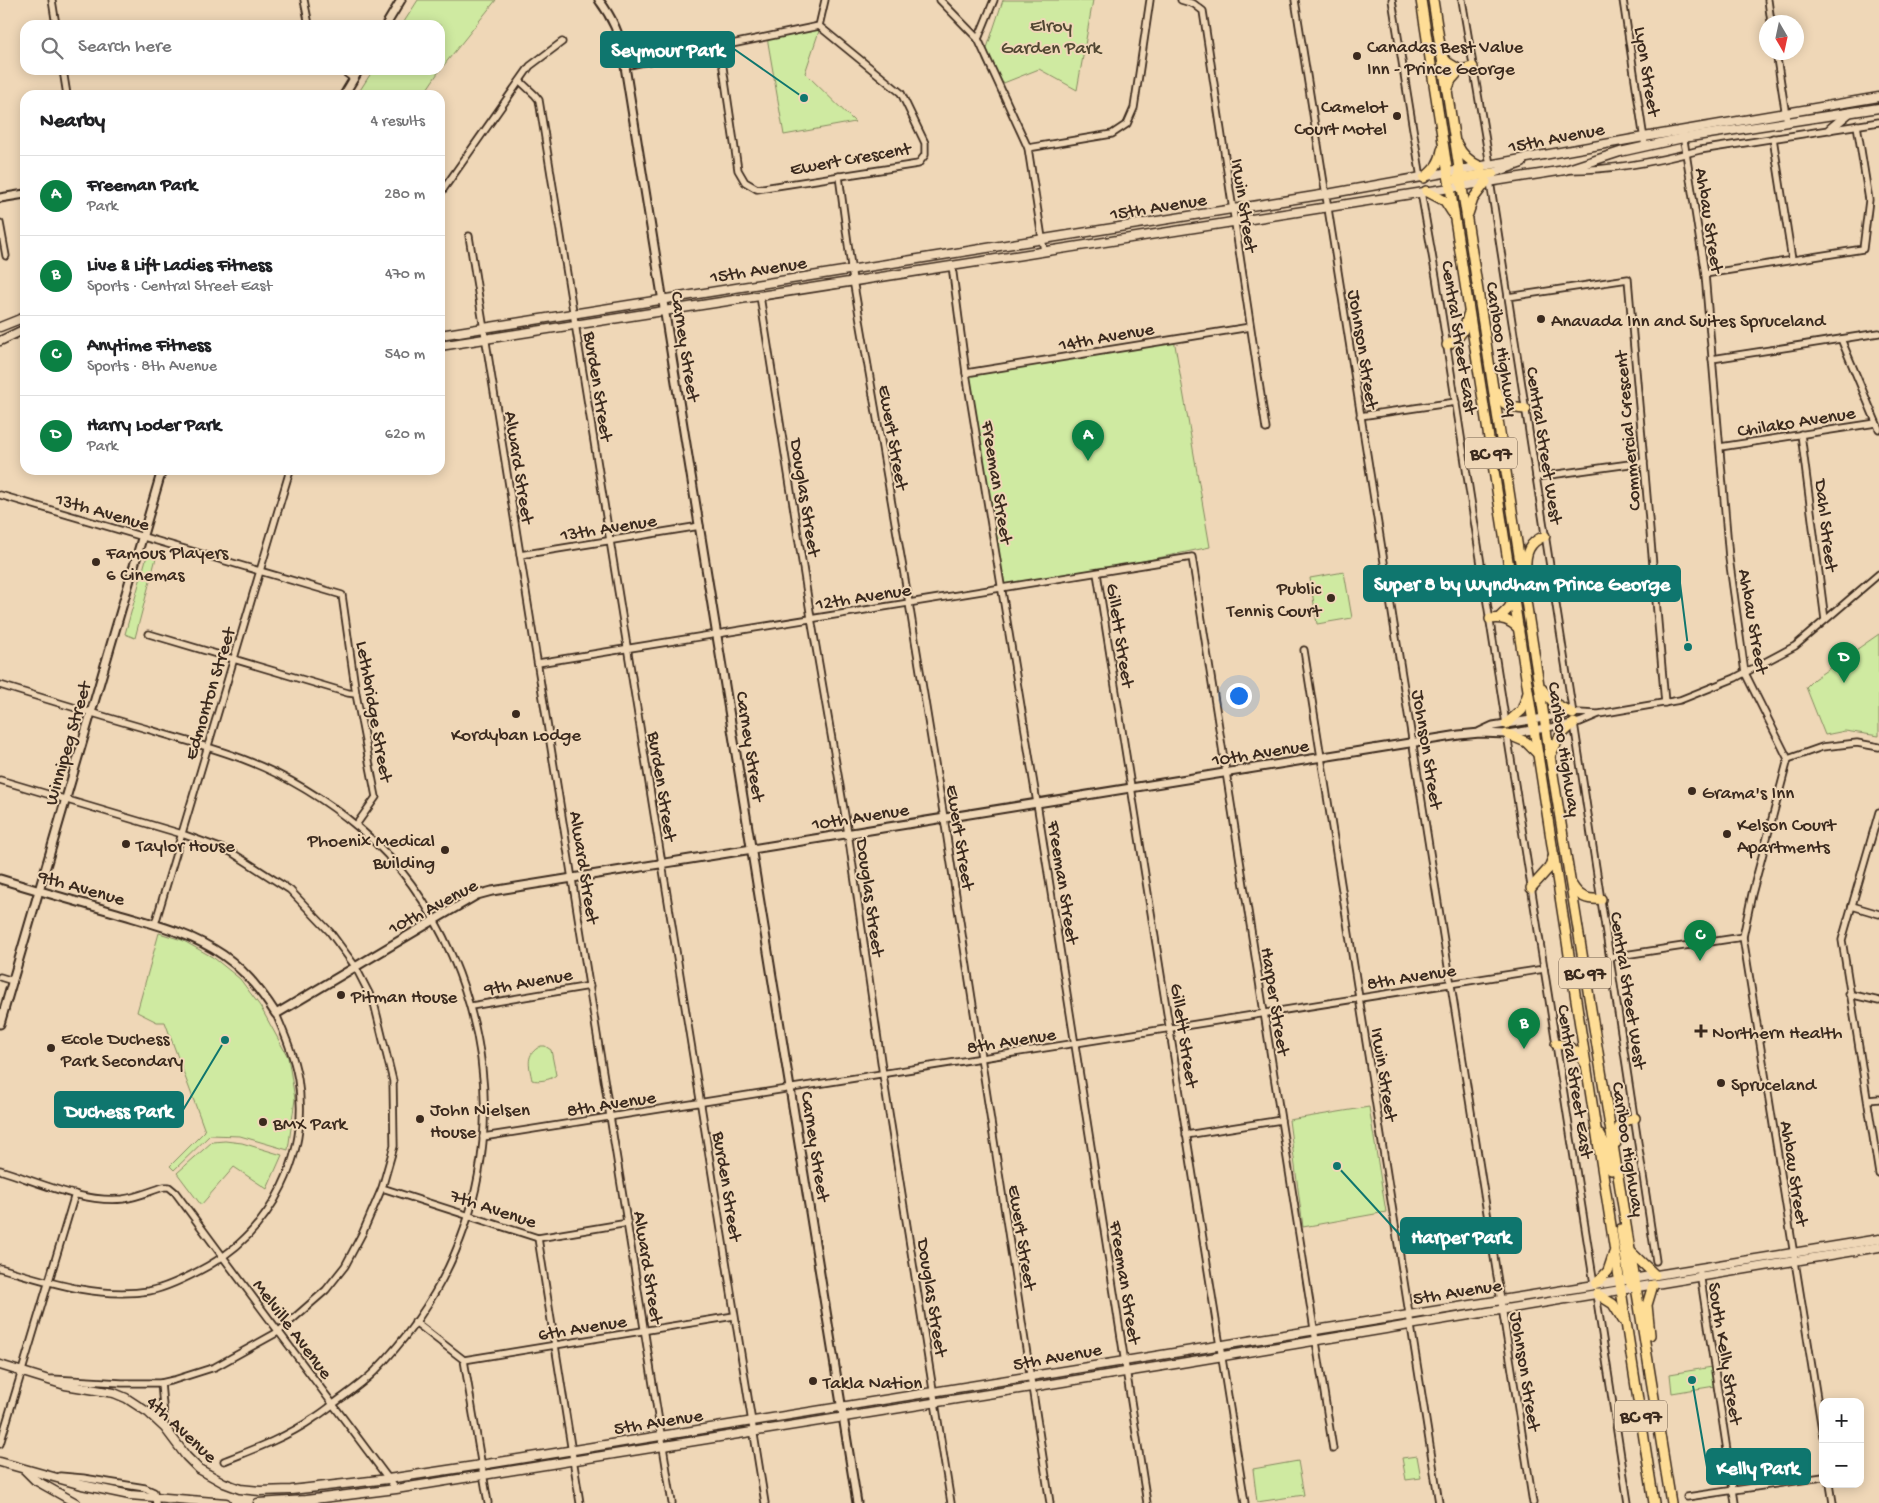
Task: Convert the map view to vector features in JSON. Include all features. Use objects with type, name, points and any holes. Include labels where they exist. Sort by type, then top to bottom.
[{"type":"highway","name":"Cariboo Highway","points":[[1421,0],[1615,1250],[1628,1279],[1636,1288],[1671,1503]]},
{"type":"highway","name":"Cariboo Highway","points":[[1432,0],[1550,756],[1631,1252],[1628,1279],[1621,1290],[1654,1503]]},
{"type":"highway","points":[[1441,55],[1447,62],[1460,70]]},
{"type":"highway","points":[[1447,92],[1451,80],[1460,70],[1473,67]]},
{"type":"highway","points":[[1454,135],[1465,157],[1488,174]]},
{"type":"highway","points":[[1422,178],[1433,170],[1439,162],[1442,137]]},
{"type":"highway","points":[[1450,187],[1455,179],[1488,174]]},
{"type":"highway","points":[[1468,224],[1469,208],[1488,174]]},
{"type":"highway","points":[[1423,192],[1445,201],[1455,218]]},
{"type":"highway","points":[[1447,345],[1453,343],[1463,332],[1470,310]]},
{"type":"highway","points":[[1492,379],[1502,403],[1506,406],[1526,409]]},
{"type":"highway","points":[[1525,597],[1527,582],[1526,553],[1534,543],[1546,536]]},
{"type":"highway","points":[[1500,617],[1509,608],[1514,596]]},
{"type":"highway","points":[[1490,618],[1500,617],[1519,629]]},
{"type":"highway","points":[[1539,684],[1554,703],[1574,718],[1560,736],[1550,756]]},
{"type":"highway","points":[[1529,688],[1522,710],[1507,729],[1526,742],[1539,757]]},
{"type":"highway","points":[[1531,888],[1549,868],[1554,854]]},
{"type":"highway","points":[[1571,883],[1586,898],[1601,899]]},
{"type":"highway","points":[[1556,1044],[1569,1047],[1578,1053],[1587,1065]]},
{"type":"highway","points":[[1615,1153],[1619,1126],[1624,1120],[1635,1118]]},
{"type":"highway","points":[[1596,1127],[1605,1144],[1610,1160],[1628,1279]]},
{"type":"highway","points":[[1595,1284],[1608,1271],[1615,1250]]},
{"type":"highway","points":[[1631,1252],[1655,1274]]},
{"type":"highway","points":[[1653,1285],[1647,1305],[1657,1383],[1659,1425]]},
{"type":"highway","points":[[1596,1294],[1608,1300],[1618,1310],[1627,1329]]},
{"type":"main road","name":"15th Avenue","points":[[445,333],[1326,195],[1448,173],[1460,178],[1488,174],[1565,170],[1683,134],[1786,112],[1879,97]]},
{"type":"main road","name":"15th Avenue","points":[[1488,174],[1540,156],[1644,136],[1683,134],[1787,122],[1879,108]]},
{"type":"main road","points":[[1830,129],[1850,112]]},
{"type":"main road","name":"15th Avenue","points":[[445,345],[1450,187]]},
{"type":"main road","points":[[0,327],[20,318]]},
{"type":"main road","points":[[0,341],[20,332]]},
{"type":"main road","name":"5th Avenue","points":[[240,1489],[260,1491],[291,1490],[388,1479],[481,1465],[1220,1344],[1879,1239]]},
{"type":"main road","name":"5th Avenue","points":[[258,1503],[306,1500],[396,1489],[1126,1372],[1879,1248]]},
{"type":"main road","name":"4th Avenue","points":[[0,1365],[65,1385],[114,1393],[148,1413],[165,1428],[186,1456],[199,1469],[224,1483],[240,1489]]},
{"type":"main road","points":[[0,1462],[101,1489],[156,1500],[226,1503]]},
{"type":"main road","points":[[23,1469],[35,1480],[76,1503]]},
{"type":"street","points":[[52,0],[55,20]]},
{"type":"street","points":[[304,0],[308,20]]},
{"type":"street","points":[[389,20],[401,0]]},
{"type":"street","name":"Carney Street","points":[[599,0],[612,20],[622,44],[857,1503]]},
{"type":"street","points":[[625,66],[819,26],[825,0]]},
{"type":"street","points":[[940,0],[978,39],[1028,148],[1044,251]]},
{"type":"street","points":[[978,39],[994,0]]},
{"type":"street","points":[[1028,148],[1112,134],[1127,124],[1134,108],[1150,0]]},
{"type":"street","name":"Irwin Street","points":[[1181,0],[1194,4],[1203,11],[1266,429]]},
{"type":"street","name":"Johnson Street","points":[[1295,0],[1533,1503]]},
{"type":"street","points":[[1392,0],[1422,178]]},
{"type":"street","name":"Central Street West","points":[[1462,0],[1611,957],[1656,1261]]},
{"type":"street","name":"Lyon Street","points":[[1623,0],[1645,146]]},
{"type":"street","points":[[1768,0],[1770,15]]},
{"type":"street","name":"Ewert Crescent","points":[[720,47],[738,170],[745,182],[756,189],[918,164],[925,155],[925,143],[902,93],[819,26]]},
{"type":"street","points":[[445,187],[530,66],[562,42]]},
{"type":"street","points":[[1777,60],[1787,122]]},
{"type":"street","points":[[64,75],[66,90]]},
{"type":"street","points":[[349,75],[354,79]]},
{"type":"street","points":[[347,90],[357,75]]},
{"type":"street","name":"Burden Street","points":[[520,81],[539,100],[765,1503]]},
{"type":"street","name":"15th Avenue","points":[[1565,170],[1590,170],[1700,150],[1879,122]]},
{"type":"street","points":[[1705,274],[1864,249],[1869,200],[1857,125]]},
{"type":"street","name":"Ahbau Street","points":[[1683,134],[1705,274],[1729,558],[1745,672],[1788,759],[1752,894],[1743,937],[1819,1411]]},
{"type":"street","points":[[1773,138],[1792,260]]},
{"type":"street","name":"Ewert Street","points":[[838,176],[851,270],[944,818],[1050,1503]]},
{"type":"street","name":"Central Street East","points":[[1423,192],[1531,888],[1595,1284]]},
{"type":"street","points":[[0,198],[20,195]]},
{"type":"street","points":[[0,223],[6,256]]},
{"type":"street","name":"Alward Street","points":[[469,236],[672,1503]]},
{"type":"street","name":"Freeman Street","points":[[952,266],[966,374],[1037,803],[1147,1503]]},
{"type":"street","name":"Commercial Crescent","points":[[1508,297],[1628,279],[1665,703]]},
{"type":"street","name":"Douglas Street","points":[[760,296],[811,618],[848,833],[883,1075],[951,1503]]},
{"type":"street","name":"14th Avenue","points":[[966,374],[1250,327]]},
{"type":"street","points":[[1712,359],[1879,333]]},
{"type":"street","points":[[1841,340],[1879,429]]},
{"type":"street","points":[[1360,416],[1456,402]]},
{"type":"street","name":"Chilako Avenue","points":[[1720,447],[1876,423]]},
{"type":"street","name":"Dahl Street","points":[[1801,434],[1825,620]]},
{"type":"street","points":[[1536,477],[1644,462]]},
{"type":"street","name":"Winnipeg Street","points":[[0,1024],[161,475]]},
{"type":"street","name":"Edmonton Street","points":[[155,924],[289,475]]},
{"type":"street","name":"13th Avenue","points":[[0,494],[143,538],[342,595]]},
{"type":"street","name":"13th Avenue","points":[[520,556],[700,526]]},
{"type":"street","name":"12th Avenue","points":[[538,663],[1192,557]]},
{"type":"street","name":"Harper Street","points":[[1192,557],[1333,1448]]},
{"type":"street","name":"Gillett Street","points":[[1097,572],[1245,1503]]},
{"type":"street","name":"10th Avenue","points":[[276,1014],[434,920],[484,893],[1413,742],[1545,723],[1665,703],[1694,696],[1795,646],[1879,574]]},
{"type":"street","name":"Lethbridge Street","points":[[342,595],[356,694],[376,798],[356,825]]},
{"type":"street","points":[[149,634],[356,694]]},
{"type":"street","name":"Irwin Street","points":[[1304,650],[1439,1503]]},
{"type":"street","points":[[0,685],[245,760],[298,785],[356,825],[381,847],[418,891],[456,966],[471,1006],[478,1035],[483,1072],[483,1137],[475,1194],[452,1260],[435,1293],[416,1322],[375,1371],[314,1418],[268,1444],[224,1461]]},
{"type":"street","name":"10th Avenue","points":[[1545,723],[1599,714]]},
{"type":"street","points":[[1788,759],[1822,748],[1857,743],[1879,747]]},
{"type":"street","points":[[0,780],[182,834]]},
{"type":"street","points":[[1879,812],[1877,830],[1842,940],[1849,994],[1879,1174]]},
{"type":"street","name":"4th Avenue","points":[[45,1379],[160,1383],[215,1368],[278,1332],[326,1290],[345,1266],[363,1232],[382,1188],[394,1146],[393,1081],[374,1003],[355,966],[330,932],[290,890],[231,852],[182,834]]},
{"type":"street","name":"9th Avenue","points":[[0,879],[155,924],[200,941],[223,955],[251,980],[276,1014]]},
{"type":"street","points":[[1852,906],[1879,914]]},
{"type":"street","points":[[1611,957],[1743,937]]},
{"type":"street","name":"8th Avenue","points":[[483,1137],[1544,969]]},
{"type":"street","points":[[0,977],[13,981]]},
{"type":"street","name":"9th Avenue","points":[[471,1006],[590,986]]},
{"type":"street","points":[[1849,994],[1879,1001]]},
{"type":"street","points":[[0,1268],[48,1282],[101,1294],[150,1291],[187,1278],[223,1258],[251,1233],[272,1205],[288,1174],[296,1146],[300,1113],[298,1081],[292,1053],[276,1014]]},
{"type":"street","points":[[1868,1100],[1879,1099]]},
{"type":"street","points":[[1186,1135],[1281,1120]]},
{"type":"street","points":[[0,1170],[75,1194],[0,1444]]},
{"type":"street","name":"Melville Avenue","points":[[75,1194],[100,1199],[124,1199],[146,1194],[164,1187],[169,1187],[175,1192],[396,1489]]},
{"type":"street","name":"7th Avenue","points":[[382,1188],[538,1238],[628,1223]]},
{"type":"street","points":[[538,1238],[580,1503]]},
{"type":"street","name":"South Kelly Street","points":[[1699,1267],[1735,1503]]},
{"type":"street","points":[[1596,1294],[1628,1503]]},
{"type":"street","name":"6th Avenue","points":[[464,1360],[734,1316]]},
{"type":"street","points":[[416,1322],[464,1360],[488,1503]]},
{"type":"street","points":[[160,1383],[165,1428]]},
{"type":"street","points":[[1687,1497],[1819,1478]]},
{"type":"street","points":[[1831,1488],[1833,1503]]},
{"type":"green space","points":[[418,0],[496,0],[445,64],[445,20],[405,20]]},
{"type":"green space","name":"Elroy Garden Park","points":[[1003,0],[1093,0],[1077,90],[1039,69],[996,86],[983,60]]},
{"type":"green space","points":[[821,25],[805,73],[855,122],[784,135],[767,37]]},
{"type":"green space","points":[[370,75],[437,75],[426,90],[360,90]]},
{"type":"green space","points":[[1174,339],[1210,547],[1096,571],[1000,586],[964,374]]},
{"type":"green space","points":[[148,552],[157,554],[135,638],[125,634]]},
{"type":"green space","name":"Public Tennis Court","points":[[1344,572],[1352,618],[1317,624],[1310,578]]},
{"type":"green space","points":[[1879,634],[1879,736],[1845,731],[1825,735],[1806,687],[1814,679]]},
{"type":"green space","points":[[159,933],[182,940],[214,958],[240,979],[260,1006],[288,1057],[295,1099],[288,1150],[240,1136],[210,1135],[174,1170],[170,1166],[205,1131],[165,1022],[157,1022],[137,1012]]},
{"type":"green space","points":[[541,1046],[551,1050],[556,1075],[544,1080],[532,1080],[529,1065],[530,1056]]},
{"type":"green space","points":[[1369,1107],[1386,1212],[1303,1227],[1289,1120]]},
{"type":"green space","points":[[212,1142],[242,1143],[282,1155],[267,1189],[234,1167],[201,1205],[177,1173]]},
{"type":"green space","points":[[1712,1367],[1715,1386],[1672,1393],[1670,1374]]},
{"type":"green space","points":[[1417,1456],[1421,1478],[1406,1480],[1402,1458]]},
{"type":"green space","points":[[1298,1461],[1304,1495],[1257,1502],[1253,1469]]},
{"type":"place","name":"Canadas Best Value Inn - Prince George","points":[[1357,56]]},
{"type":"place","name":"Seymour Park","points":[[804,98]]},
{"type":"place","name":"Camelot Court Motel","points":[[1397,116]]},
{"type":"place","name":"Anavada Inn and Suites Spruceland","points":[[1541,319]]},
{"type":"place","name":"Freeman Park","points":[[1088,461]]},
{"type":"place","name":"Famous Players 6 Cinemas","points":[[96,562]]},
{"type":"place","name":"Public Tennis Court","points":[[1331,598]]},
{"type":"place","name":"Super 8 by Wyndham Prince George","points":[[1688,647]]},
{"type":"place","name":"Harry Loder Park","points":[[1844,683]]},
{"type":"place","name":"Kordyban Lodge","points":[[516,714]]},
{"type":"place","name":"Grama's Inn","points":[[1692,791]]},
{"type":"place","name":"Kelson Court Apartments","points":[[1727,834]]},
{"type":"place","name":"Taylor House","points":[[126,844]]},
{"type":"place","name":"Phoenix Medical Building","points":[[445,850]]},
{"type":"place","name":"Anytime Fitness","points":[[1700,961]]},
{"type":"place","name":"Pitman House","points":[[341,995]]},
{"type":"place","name":"Northern Health","points":[[1701,1031]]},
{"type":"place","name":"Duchess Park","points":[[225,1040]]},
{"type":"place","name":"Ecole Duchess Park Secondary","points":[[51,1048]]},
{"type":"place","name":"Live & Lift Ladies Fitness","points":[[1524,1049]]},
{"type":"place","name":"Spruceland","points":[[1721,1083]]},
{"type":"place","name":"John Nielsen House","points":[[420,1119]]},
{"type":"place","name":"BMX Park","points":[[263,1122]]},
{"type":"place","name":"Harper Park","points":[[1337,1166]]},
{"type":"place","name":"Kelly Park","points":[[1692,1380]]},
{"type":"place","name":"Takla Nation","points":[[813,1381]]}]
